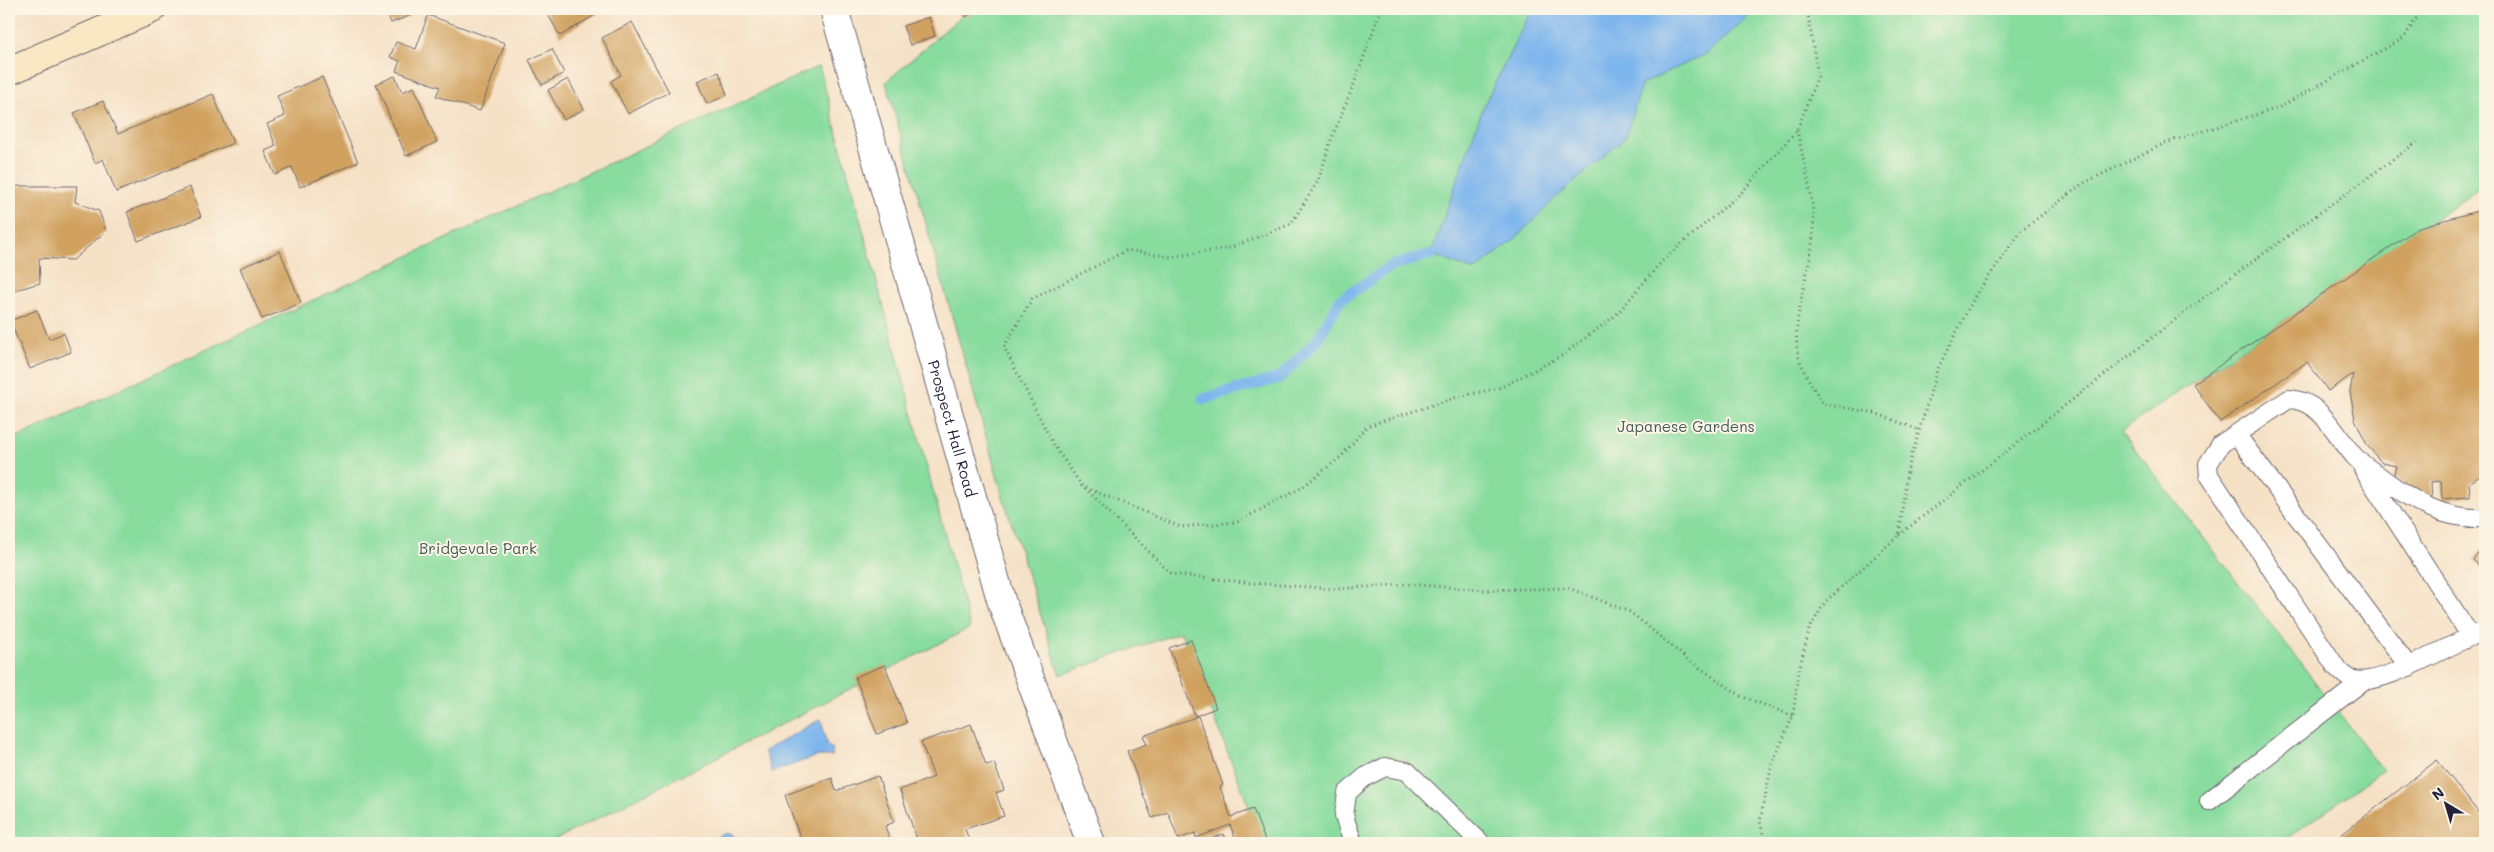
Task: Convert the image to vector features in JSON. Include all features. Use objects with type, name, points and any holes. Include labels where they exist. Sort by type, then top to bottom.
[{"type":"street","points":[[9,71],[152,9]]},
{"type":"street","name":"Prospect Hall Road","points":[[834,9],[1002,603],[1088,842]]},
{"type":"lane","points":[[2209,801],[2363,681],[2409,667],[2478,633],[2356,458],[2315,407],[2298,399],[2289,399],[2221,444],[2208,464],[2209,475],[2336,667],[2351,679],[2363,681]]},
{"type":"lane","points":[[2236,434],[2409,667]]},
{"type":"lane","points":[[2356,458],[2408,498],[2438,513],[2473,519],[2485,518]]},
{"type":"lane","points":[[1352,843],[1344,816],[1347,793],[1365,776],[1386,767],[1406,770],[1482,843]]},
{"type":"path","points":[[1381,9],[1356,81],[1330,143],[1318,181],[1291,224],[1230,248],[1171,257],[1127,250],[1032,299],[1004,347],[1053,444],[1082,486],[1171,574],[1337,589],[1406,584],[1485,590],[1569,588],[1630,612],[1687,659],[1741,696],[1792,716]]},
{"type":"path","points":[[1082,486],[1181,527],[1238,522],[1300,488],[1342,456],[1367,426],[1454,398],[1502,387],[1563,354],[1616,315],[1663,260],[1742,192],[1797,130],[1818,76],[1807,9]]},
{"type":"path","points":[[1899,535],[1907,472],[1937,370],[1975,296],[2021,231],[2082,184],[2165,143],[2278,108],[2404,38],[2422,9]]},
{"type":"path","points":[[1797,130],[1814,213],[1811,252],[1797,327],[1797,350],[1807,376],[1823,404],[1875,413],[1919,430]]},
{"type":"path","points":[[1765,843],[1760,821],[1772,764],[1792,716],[1798,674],[1809,630],[1825,602],[1899,535],[2212,291],[2417,142]]},
{"type":"green space","name":"Japanese Gardens","points":[[969,9],[2485,9],[2485,185],[2121,431],[2383,770],[2280,843],[1263,843],[1181,632],[1060,675],[1003,497],[886,82]]},
{"type":"green space","name":"Bridgevale Park","points":[[819,66],[970,628],[549,843],[9,843],[9,441]]},
{"type":"water","points":[[1532,9],[1747,9],[1747,18],[1706,54],[1642,84],[1625,138],[1557,197],[1515,239],[1474,271],[1431,254],[1484,105]]},
{"type":"water","points":[[821,719],[827,746],[833,749],[832,756],[817,756],[772,772],[764,751]]},
{"type":"water","points":[[726,833],[733,835],[737,843],[693,843],[696,838],[717,838]]},
{"type":"building","points":[[379,9],[428,9],[391,23],[386,10],[380,12]]},
{"type":"building","points":[[545,9],[605,9],[560,36]]},
{"type":"building","points":[[959,9],[976,9],[966,17]]},
{"type":"building","points":[[428,15],[505,43],[480,111],[436,96],[440,87],[396,71],[400,61],[390,57],[396,42],[416,49]]},
{"type":"building","points":[[929,17],[935,36],[910,45],[903,26]]},
{"type":"building","points":[[632,22],[669,92],[628,114],[611,81],[621,75],[602,38]]},
{"type":"building","points":[[552,49],[564,73],[542,85],[529,60]]},
{"type":"building","points":[[719,72],[727,95],[707,104],[697,81]]},
{"type":"building","points":[[395,76],[402,92],[414,87],[437,142],[406,156],[376,84]]},
{"type":"building","points":[[322,77],[358,162],[300,187],[292,167],[275,175],[265,151],[276,146],[267,124],[285,116],[277,96]]},
{"type":"building","points":[[568,79],[584,109],[564,120],[548,90]]},
{"type":"building","points":[[213,94],[233,143],[116,192],[103,159],[95,163],[74,113],[103,101],[118,134]]},
{"type":"building","points":[[9,186],[77,186],[75,202],[99,211],[106,231],[73,260],[39,258],[40,283],[9,292]]},
{"type":"building","points":[[190,187],[201,217],[138,241],[127,212]]},
{"type":"building","points":[[2485,209],[2485,473],[2469,483],[2470,497],[2442,499],[2441,481],[2431,482],[2432,502],[2393,478],[2396,466],[2382,463],[2367,445],[2355,419],[2350,392],[2353,374],[2328,391],[2307,362],[2220,422],[2193,384],[2419,227]]},
{"type":"building","points":[[280,251],[301,303],[262,319],[240,268]]},
{"type":"building","points":[[37,310],[49,339],[64,333],[71,352],[30,369],[10,321]]},
{"type":"building","points":[[2485,545],[2485,570],[2473,560]]},
{"type":"building","points":[[1191,640],[1216,708],[1195,716],[1169,648]]},
{"type":"building","points":[[885,665],[907,723],[877,734],[855,677]]},
{"type":"building","points":[[1198,716],[1223,785],[1220,787],[1231,817],[1253,809],[1266,843],[1237,843],[1230,825],[1196,838],[1195,833],[1178,839],[1168,812],[1152,818],[1127,751],[1147,744],[1143,736]]},
{"type":"building","points":[[971,724],[986,765],[994,763],[1004,790],[996,793],[1004,816],[965,829],[970,843],[918,843],[900,790],[934,777],[921,742]]},
{"type":"building","points":[[2437,760],[2485,821],[2483,843],[2331,843]]},
{"type":"building","points":[[878,776],[894,822],[885,826],[891,843],[802,843],[785,795],[832,778],[836,791]]},
{"type":"building","points":[[1224,834],[1227,843],[1200,843]]},
{"type":"waterway","points":[[1203,399],[1279,378],[1316,342],[1340,300],[1391,266],[1431,254]]}]
